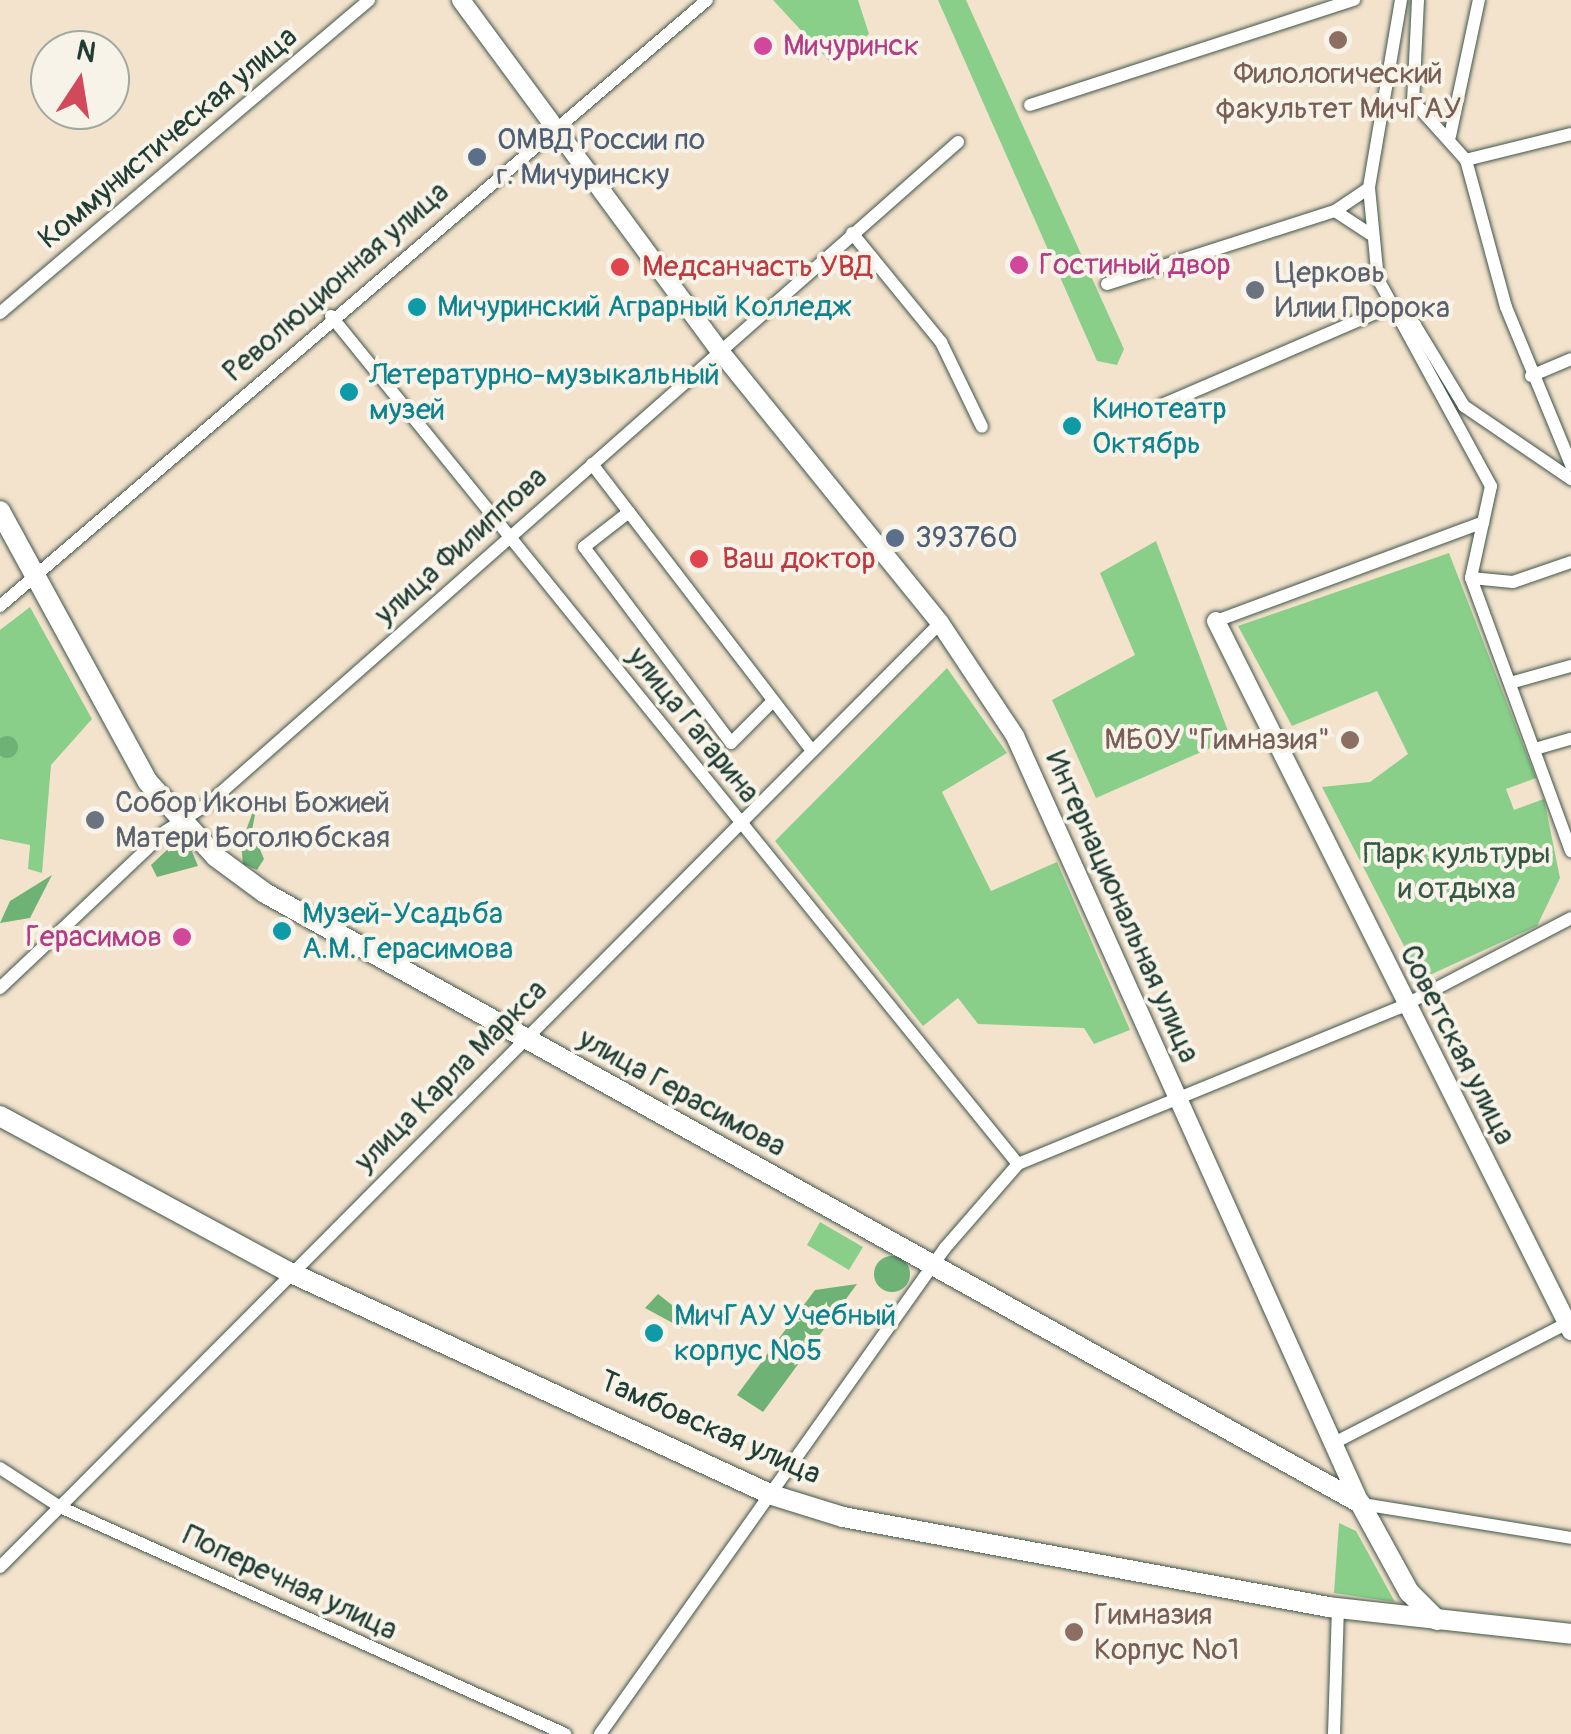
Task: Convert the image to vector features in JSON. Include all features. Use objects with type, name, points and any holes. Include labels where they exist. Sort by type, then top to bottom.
[{"type":"main road","name":"Интернациональная улица","points":[[461,0],[719,350],[940,623],[1070,842],[1178,1102],[1360,1503]]},
{"type":"main road","name":"улица Герасимова","points":[[0,511],[97,697],[177,821],[265,894],[1360,1503]]},
{"type":"main road","name":"Советская улица","points":[[1216,621],[1570,1325]]},
{"type":"main road","name":"Тамбовская улица","points":[[0,1116],[286,1271],[772,1495],[842,1517],[1338,1608],[1571,1634]]},
{"type":"main road","points":[[1360,1503],[1409,1592],[1438,1620]]},
{"type":"street","name":"Коммунистическая улица","points":[[0,313],[369,0]]},
{"type":"street","name":"Революционная улица","points":[[0,606],[331,316],[708,0]]},
{"type":"street","points":[[1030,105],[1354,0]]},
{"type":"street","points":[[1401,0],[1370,188],[1370,234],[1390,307],[1491,486],[1471,578],[1569,836],[1571,851]]},
{"type":"street","points":[[1418,0],[1413,101],[1419,118],[1450,136],[1466,160],[1531,376],[1571,465]]},
{"type":"street","points":[[1450,136],[1479,0]]},
{"type":"street","points":[[1466,160],[1571,134]]},
{"type":"street","name":"улица Филиппова","points":[[0,988],[177,821],[210,803],[958,142]]},
{"type":"street","points":[[1107,284],[1335,211],[1370,188]]},
{"type":"street","points":[[1335,211],[1370,234]]},
{"type":"street","points":[[852,233],[941,342],[982,427]]},
{"type":"street","points":[[1162,405],[1390,307]]},
{"type":"street","points":[[1390,307],[1415,325],[1464,406],[1571,479]]},
{"type":"street","name":"улица Гагарина","points":[[331,316],[1018,1164]]},
{"type":"street","points":[[1531,376],[1571,359]]},
{"type":"street","points":[[592,464],[811,749]]},
{"type":"street","points":[[629,512],[584,548],[731,743],[774,701]]},
{"type":"street","points":[[1216,621],[1483,522]]},
{"type":"street","points":[[1471,578],[1513,582],[1571,562]]},
{"type":"street","name":"улица Карла Маркса","points":[[0,1568],[286,1271],[525,1039],[940,623]]},
{"type":"street","points":[[1510,684],[1571,666]]},
{"type":"street","points":[[1535,749],[1571,739]]},
{"type":"street","points":[[600,1734],[935,1264],[1018,1164],[1178,1102],[1406,1004],[1571,918]]},
{"type":"street","points":[[1332,1444],[1570,1325]]},
{"type":"street","name":"Поперечная улица","points":[[0,1468],[60,1507],[565,1734]]},
{"type":"street","points":[[1360,1503],[1571,1538]]},
{"type":"street","points":[[1334,1734],[1338,1608]]},
{"type":"green space","points":[[773,0],[858,0],[869,34],[832,64]]},
{"type":"green space","points":[[938,0],[966,0],[1124,349],[1117,365],[1097,361]]},
{"type":"green space","points":[[1156,541],[1231,739],[1096,798],[1052,700],[1135,655],[1100,573]]},
{"type":"green space","name":"Парк культуры и отдыха","points":[[1449,553],[1536,778],[1506,789],[1514,810],[1544,799],[1560,878],[1537,926],[1421,979],[1322,787],[1370,782],[1408,754],[1377,691],[1292,726],[1238,626]]},
{"type":"green space","points":[[30,607],[92,719],[51,765],[42,873],[28,869],[30,845],[0,839],[0,630]]},
{"type":"green space","points":[[947,668],[1007,753],[942,792],[991,891],[1057,862],[1130,1030],[1094,1044],[1084,1028],[978,1024],[958,998],[923,1026],[775,841]]},
{"type":"green space","points":[[7,736],[15,739],[15,755],[7,758],[-1,755],[-4,747],[-1,739]]},
{"type":"green space","points":[[259,795],[252,830],[264,859],[257,870],[243,864],[241,844]]},
{"type":"green space","points":[[171,846],[191,849],[198,866],[157,877],[151,865]]},
{"type":"green space","points":[[52,875],[30,918],[0,923],[10,901]]},
{"type":"green space","points":[[820,1222],[863,1247],[849,1270],[807,1245]]},
{"type":"green space","points":[[892,1256],[905,1261],[910,1274],[905,1287],[892,1292],[879,1287],[874,1274],[879,1261]]},
{"type":"green space","points":[[857,1284],[763,1412],[737,1395],[815,1290]]},
{"type":"green space","points":[[658,1294],[690,1319],[682,1328],[645,1308]]},
{"type":"green space","points":[[1339,1523],[1356,1531],[1395,1602],[1334,1593]]},
{"type":"place","name":"Филологический факультет МичГАУ","points":[[1338,40]]},
{"type":"place","name":"Мичуринск","points":[[763,46]]},
{"type":"place","name":"ОМВД России по г. Мичуринску","points":[[477,157]]},
{"type":"place","name":"Гостиный двор","points":[[1019,265]]},
{"type":"place","name":"Медсанчасть УВД","points":[[620,267]]},
{"type":"place","name":"Церковь Илии Пророка","points":[[1255,290]]},
{"type":"place","name":"Мичуринский Аграрный Колледж","points":[[417,307]]},
{"type":"place","name":"Летературно-музыкальный музей","points":[[349,392]]},
{"type":"place","name":"Кинотеатр Октябрь","points":[[1072,426]]},
{"type":"place","name":"393760","points":[[895,538]]},
{"type":"place","name":"Ваш доктор","points":[[699,559]]},
{"type":"place","name":"МБОУ \"Гимназия\"","points":[[1350,740]]},
{"type":"place","name":"Собор Иконы Божией Матери Боголюбская","points":[[95,820]]},
{"type":"place","name":"Музей-Усадьба А.М. Герасимова","points":[[282,931]]},
{"type":"place","name":"Герасимов","points":[[182,937]]},
{"type":"place","name":"МичГАУ Учебный корпус №5","points":[[654,1333]]},
{"type":"place","name":"Гимназия Корпус №1","points":[[1074,1632]]}]
